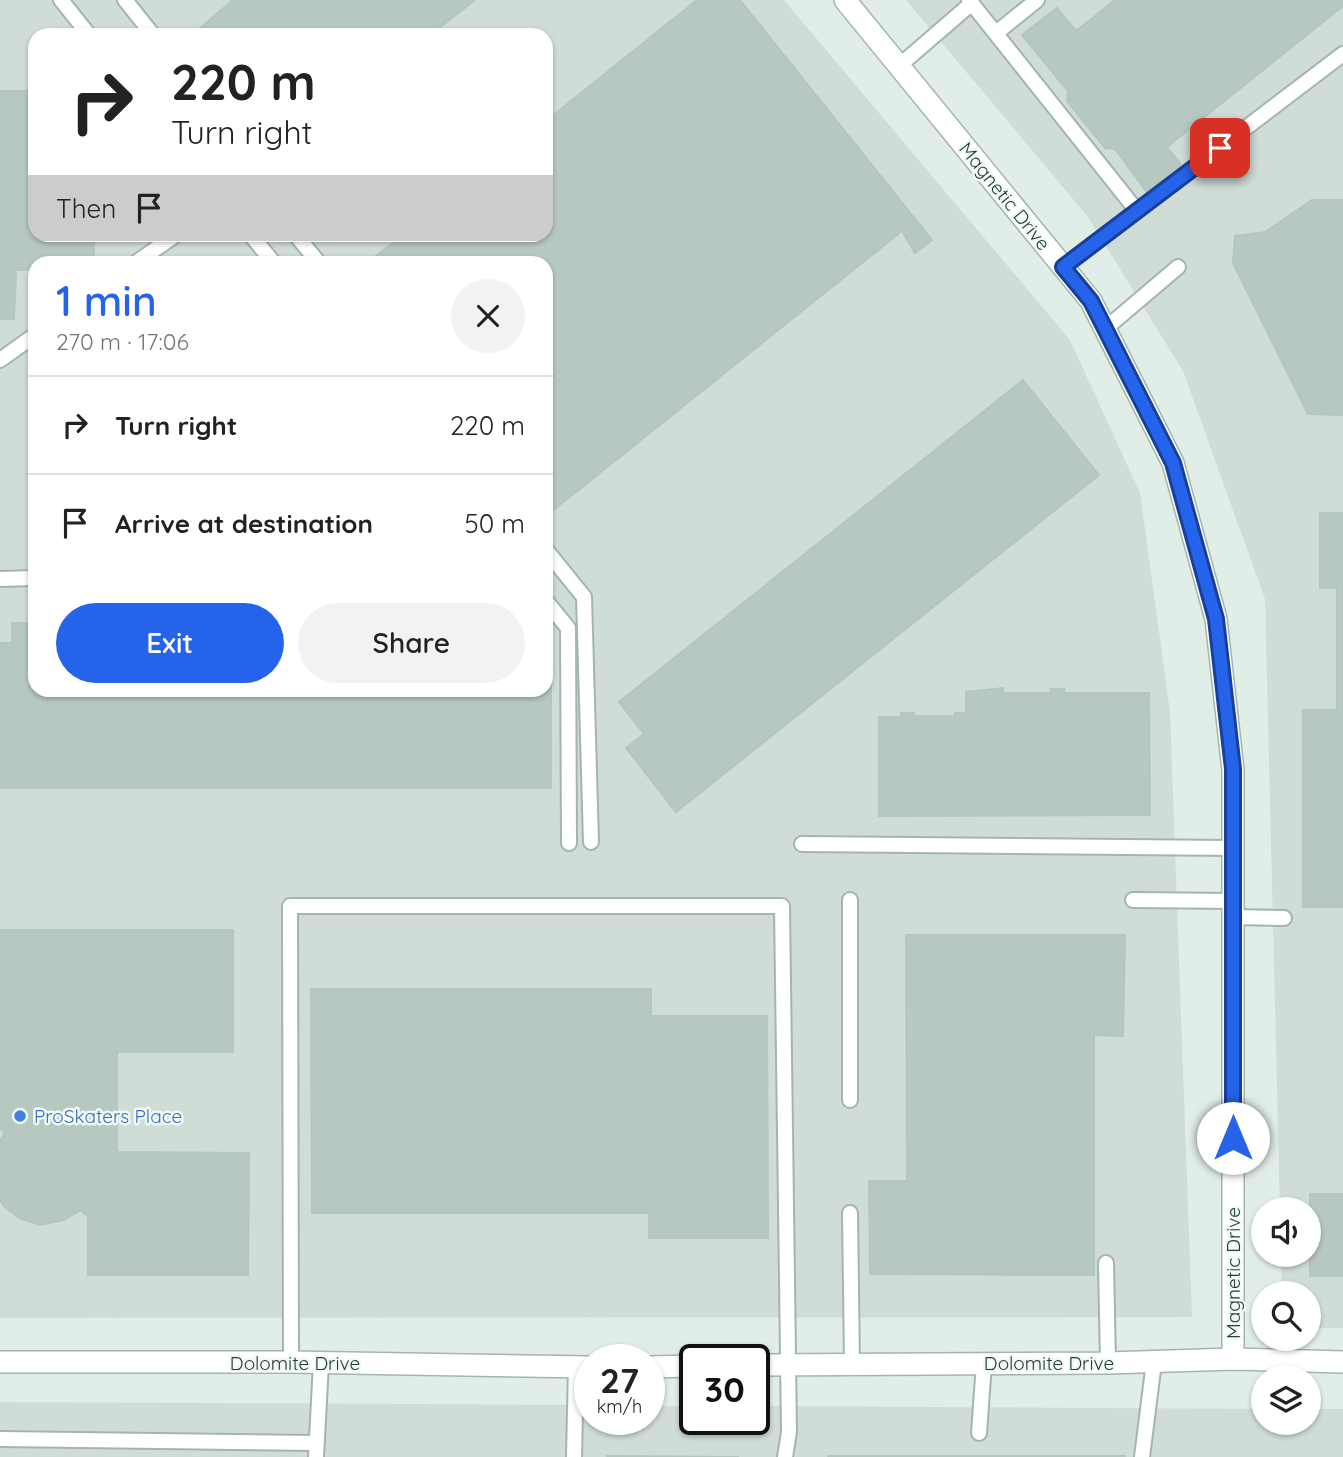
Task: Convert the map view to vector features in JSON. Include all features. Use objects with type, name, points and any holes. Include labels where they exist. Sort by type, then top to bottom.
[{"type":"street","name":"Magnetic Drive","points":[[845,0],[1091,301],[1173,463],[1216,619],[1233,769],[1233,1359]]},
{"type":"street","name":"Dolomite Drive","points":[[770,1365],[1108,1363],[1233,1359],[1343,1362]]},
{"type":"street","name":"Dolomite Drive","points":[[0,1362],[291,1362],[574,1367]]},
{"type":"lane","points":[[61,0],[83,28]]},
{"type":"lane","points":[[996,33],[1037,0]]},
{"type":"lane","points":[[132,2],[149,28]]},
{"type":"lane","points":[[899,66],[971,2],[1137,211]]},
{"type":"lane","points":[[1063,267],[1343,54]]},
{"type":"lane","points":[[146,256],[166,242]]},
{"type":"lane","points":[[257,242],[268,256]]},
{"type":"lane","points":[[301,242],[312,256]]},
{"type":"lane","points":[[1105,329],[1178,267]]},
{"type":"lane","points":[[0,360],[28,340]]},
{"type":"lane","points":[[553,559],[584,597],[591,842]]},
{"type":"lane","points":[[0,579],[28,578]]},
{"type":"lane","points":[[553,610],[568,628],[569,843]]},
{"type":"lane","points":[[802,844],[1233,849]]},
{"type":"lane","points":[[850,900],[850,1100]]},
{"type":"lane","points":[[1133,900],[1233,909],[1284,918]]},
{"type":"lane","points":[[291,1362],[290,906],[782,906],[789,1432],[785,1457]]},
{"type":"lane","points":[[850,1213],[852,1365]]},
{"type":"lane","points":[[1106,1263],[1108,1363]]},
{"type":"lane","points":[[1143,1457],[1154,1362]]},
{"type":"lane","points":[[0,1439],[316,1450],[321,1363]]},
{"type":"lane","points":[[979,1433],[984,1363]]},
{"type":"lane","points":[[574,1457],[576,1435]]},
{"type":"shaded area","points":[[0,0],[784,0],[1070,340],[1140,493],[1170,712],[1192,1317],[0,1318]]},
{"type":"shaded area","points":[[906,0],[1343,0],[1343,1328],[1321,1328],[1321,1281],[1282,1281],[1281,1267],[1321,1267],[1321,1197],[1280,1197],[1265,599],[1183,371],[1088,217]]},
{"type":"shaded area","points":[[0,1402],[574,1405],[574,1435],[665,1435],[665,1406],[679,1406],[679,1435],[770,1435],[770,1406],[1251,1409],[1251,1435],[1321,1435],[1321,1409],[1343,1409],[1343,1457],[0,1457]]},
{"type":"building","points":[[233,0],[475,0],[439,28],[200,28]]},
{"type":"building","points":[[697,0],[740,0],[932,240],[915,253],[902,231],[553,510],[553,256],[376,256],[394,242],[553,242],[553,115]]},
{"type":"building","points":[[1115,0],[1343,0],[1343,6],[1167,147],[1182,166],[1147,192],[1115,149],[1105,148],[1067,101],[1068,91],[1022,35],[1057,8],[1076,31]]},
{"type":"building","points":[[0,91],[28,91],[28,242],[94,242],[94,256],[28,256],[28,270],[16,270],[14,319],[0,319]]},
{"type":"building","points":[[1312,200],[1343,200],[1343,415],[1308,414],[1233,263],[1235,236],[1265,232]]},
{"type":"building","points":[[1023,380],[1099,475],[676,812],[626,748],[644,734],[619,702]]},
{"type":"building","points":[[1320,513],[1343,513],[1343,907],[1303,907],[1303,710],[1337,710],[1337,588],[1320,588]]},
{"type":"building","points":[[12,623],[28,623],[28,697],[551,697],[551,788],[0,788],[0,643],[12,643]]},
{"type":"building","points":[[1003,688],[1003,693],[1051,693],[1051,689],[1064,689],[1064,693],[1149,693],[1150,815],[879,816],[879,717],[901,717],[901,713],[914,713],[914,716],[955,716],[955,713],[966,713],[966,692]]},
{"type":"building","points":[[0,930],[233,930],[233,1052],[117,1052],[117,1152],[249,1153],[248,1275],[88,1275],[88,1217],[81,1210],[64,1220],[40,1225],[19,1218],[4,1206],[0,1200],[0,1140],[5,1134],[0,1127]]},
{"type":"building","points":[[906,935],[1125,935],[1123,1036],[1094,1035],[1094,1275],[870,1274],[869,1181],[907,1181]]},
{"type":"building","points":[[311,989],[651,989],[651,1016],[767,1016],[768,1238],[649,1238],[649,1213],[312,1213]]},
{"type":"building","points":[[1310,1194],[1343,1194],[1343,1276],[1310,1276],[1310,1267],[1321,1267],[1321,1197],[1310,1197]]},
{"type":"building","points":[[607,1456],[739,1457],[607,1457]]},
{"type":"building","points":[[827,1456],[1125,1456],[1125,1457]]},
{"type":"place","name":"ProSkaters Place","points":[[20,1116]]},
{"type":"route","points":[[1220,148],[1063,267],[1091,301],[1173,463],[1216,619],[1233,769],[1233,1138]]}]
